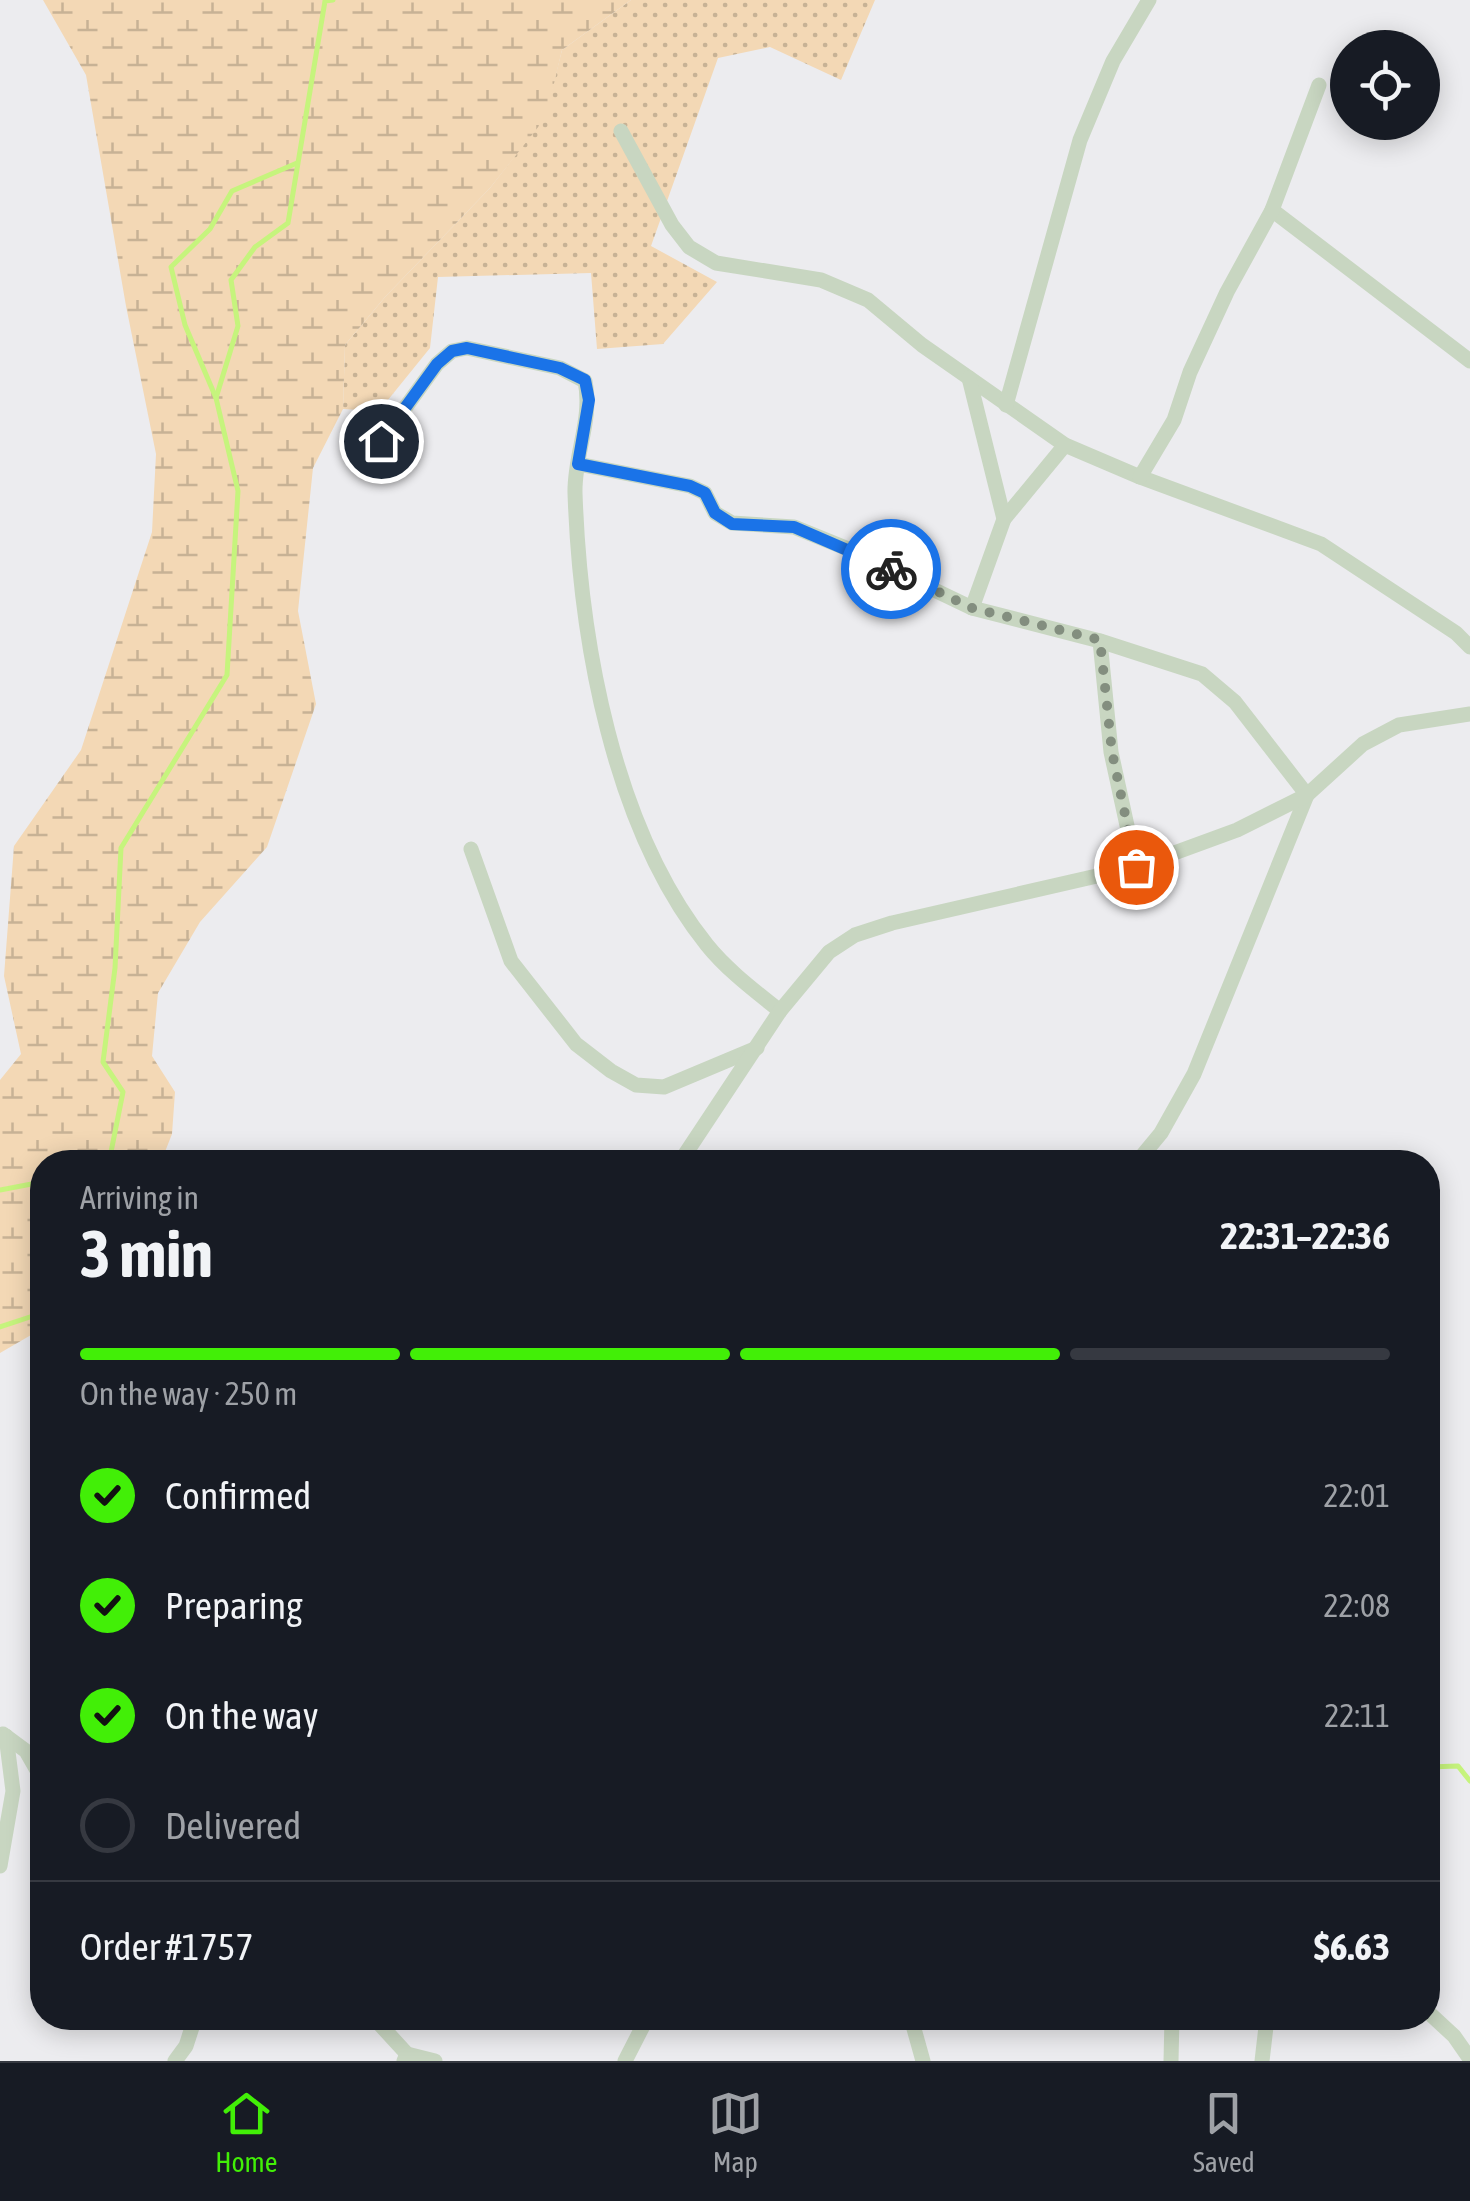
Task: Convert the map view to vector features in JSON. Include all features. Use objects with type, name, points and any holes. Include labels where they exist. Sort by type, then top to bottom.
[{"type":"street","points":[[1006,405],[1080,140],[1113,61],[1149,0]]},
{"type":"street","points":[[1140,477],[1174,420],[1190,372],[1227,292],[1272,210],[1319,85]]},
{"type":"street","points":[[621,132],[672,225],[689,247],[716,263],[821,280],[868,300],[1065,445],[1321,544],[1456,633],[1470,647]]},
{"type":"street","points":[[1272,210],[1470,361]]},
{"type":"street","points":[[381,441],[437,364],[452,351],[467,348],[560,368],[585,380],[589,400],[574,487],[580,582],[590,648],[621,777],[662,878],[708,946],[780,1011]]},
{"type":"street","points":[[969,378],[1004,519]]},
{"type":"street","points":[[972,608],[1004,519],[1065,445]]},
{"type":"street","points":[[578,464],[690,486],[705,493],[715,513],[732,524],[794,527],[853,550],[972,608],[1100,640],[1202,674],[1222,688],[1307,795]]},
{"type":"street","points":[[1456,633],[1470,619]]},
{"type":"street","points":[[1100,640],[1112,752],[1136,867]]},
{"type":"street","points":[[688,1150],[780,1011],[829,952],[855,935],[1136,867],[1237,830],[1307,795],[1363,744],[1400,725],[1470,714]]},
{"type":"street","points":[[1146,1150],[1161,1132],[1194,1074],[1307,795]]},
{"type":"street","points":[[471,849],[511,961],[576,1044],[611,1071],[636,1085],[664,1086],[757,1048]]},
{"type":"street","points":[[3,1734],[30,1758]]},
{"type":"street","points":[[0,1866],[13,1791],[3,1734]]},
{"type":"street","points":[[13,1791],[30,1785]]},
{"type":"street","points":[[1440,2023],[1470,2059]]},
{"type":"street","points":[[175,2061],[191,2030]]},
{"type":"street","points":[[384,2030],[405,2057],[435,2061]]},
{"type":"street","points":[[625,2061],[641,2030]]},
{"type":"street","points":[[914,2030],[923,2061]]},
{"type":"street","points":[[1170,2061],[1171,2030]]},
{"type":"street","points":[[1262,2061],[1266,2030]]},
{"type":"green space","points":[[43,0],[631,0],[562,50],[546,117],[490,188],[385,297],[345,345],[343,409],[313,468],[298,611],[316,704],[267,847],[200,922],[158,993],[152,1056],[175,1092],[172,1134],[166,1150],[30,1150],[30,1336],[0,1353],[0,1080],[21,1054],[4,976],[14,846],[81,750],[152,532],[156,454],[86,75]]},
{"type":"green space","points":[[631,0],[875,0],[841,80],[770,47],[718,58],[651,246],[717,282],[663,344],[597,349],[591,273],[438,277],[430,348],[379,411],[343,409],[345,345],[385,297],[490,188],[545,117],[562,50]]},
{"type":"waterway","points":[[111,1150],[123,1092],[103,1062],[115,968],[121,848],[227,675],[238,491],[216,398],[238,326],[231,280],[255,247],[288,223],[325,1],[333,0]]},
{"type":"waterway","points":[[216,398],[185,325],[171,267],[210,229],[232,191],[297,163]]},
{"type":"waterway","points":[[0,1190],[30,1184]]},
{"type":"waterway","points":[[0,1327],[30,1317]]},
{"type":"waterway","points":[[1440,1767],[1458,1766],[1470,1781]]},
{"type":"way so far","points":[[891,569],[972,608],[1100,640],[1112,752],[1136,867]]},
{"type":"route","points":[[381,441],[437,364],[452,351],[467,348],[560,368],[585,380],[589,400],[578,464],[690,486],[705,493],[715,513],[732,524],[794,527],[891,569]]}]
